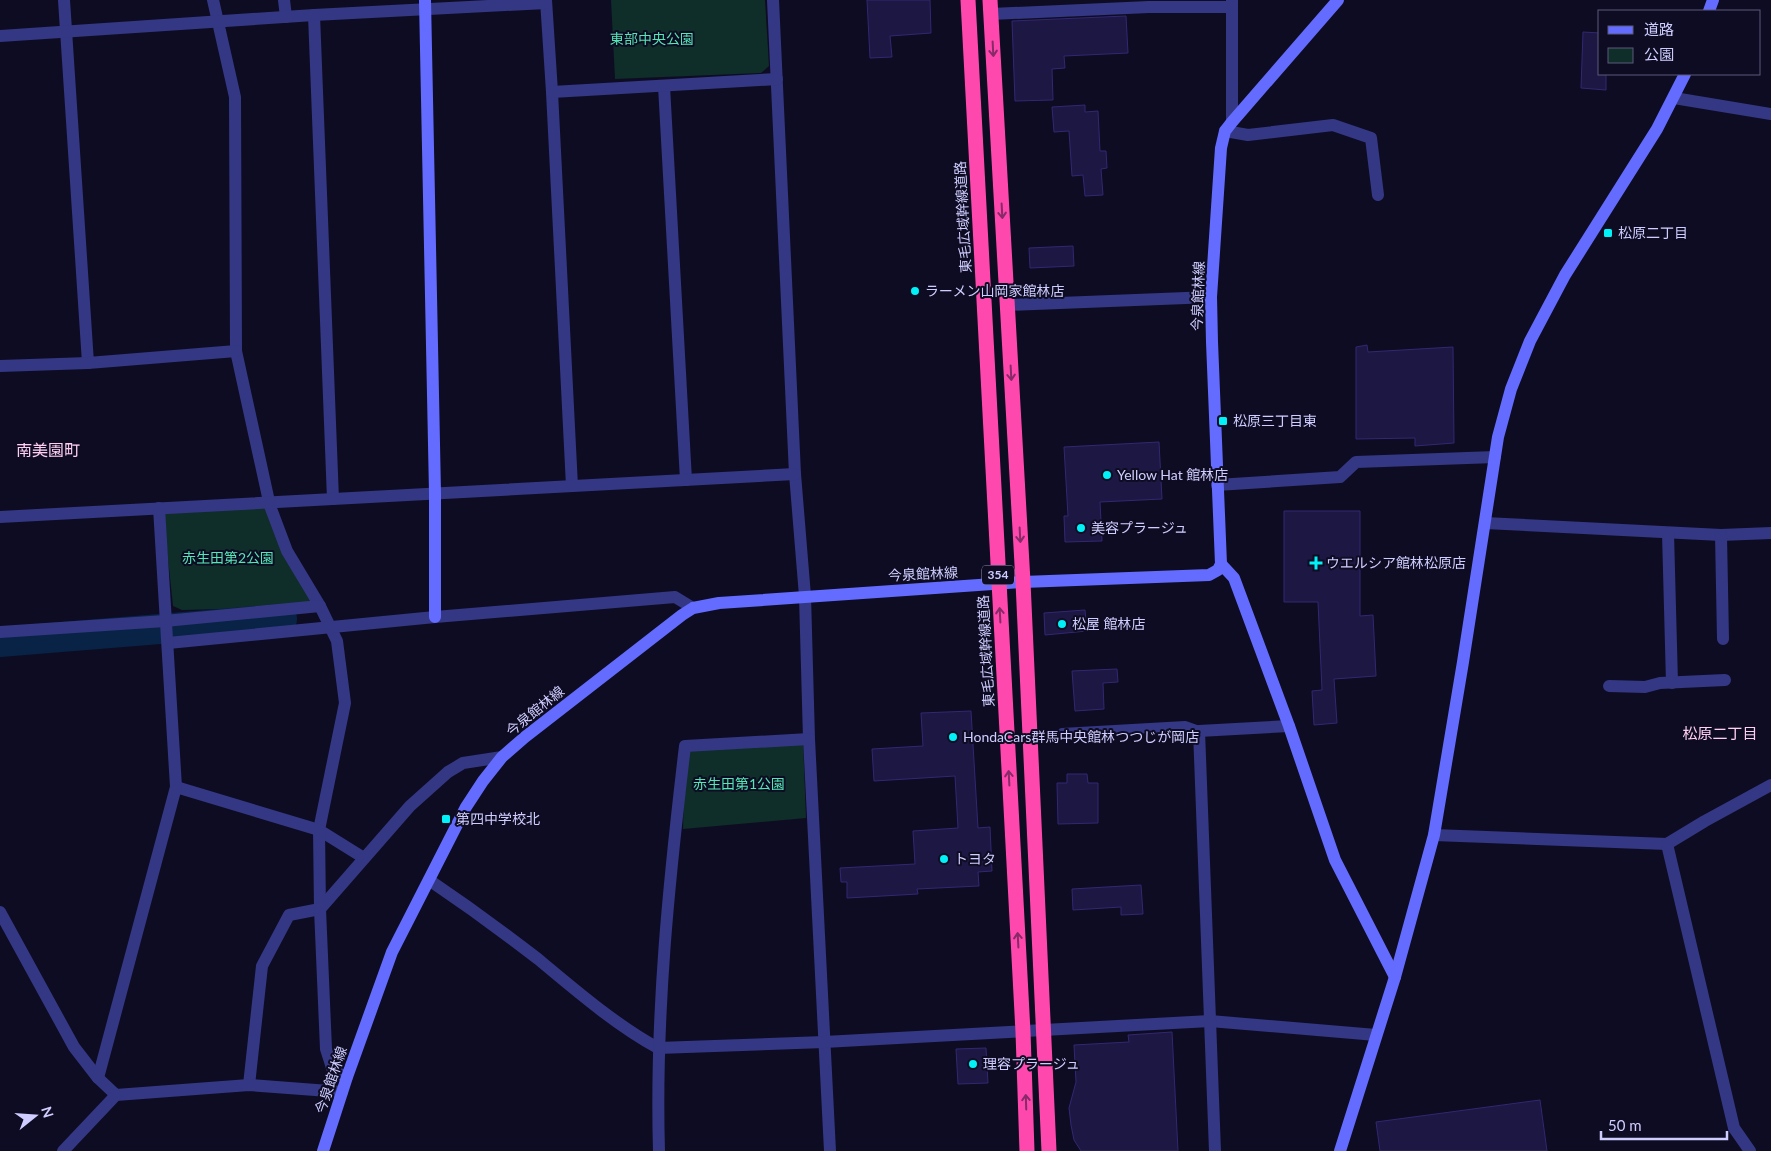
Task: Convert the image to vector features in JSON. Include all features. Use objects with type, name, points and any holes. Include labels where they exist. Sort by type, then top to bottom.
[{"type":"highway","name":"東毛広域幹線道路","points":[[968,0],[1028,1151]]},
{"type":"highway","name":"354","points":[[991,7],[1023,582],[1049,1151]]},
{"type":"street","points":[[64,0],[88,363]]},
{"type":"street","points":[[213,0],[235,97],[236,351],[269,502],[286,551],[320,606],[337,641],[345,703],[319,830],[320,909],[326,1049],[333,1071],[347,1077]]},
{"type":"street","points":[[284,0],[286,17]]},
{"type":"street","points":[[773,0],[795,474],[805,596],[830,1151]]},
{"type":"street","points":[[1229,127],[1338,0]]},
{"type":"street","points":[[0,36],[314,15],[425,5],[546,2],[572,486]]},
{"type":"street","points":[[991,7],[1149,3],[1232,4],[1229,127]]},
{"type":"street","points":[[425,5],[435,618]]},
{"type":"street","points":[[314,15],[333,498]]},
{"type":"street","points":[[1340,1151],[1395,977],[1434,835],[1498,437],[1511,389],[1530,341],[1565,275],[1629,175],[1674,98],[1685,75]]},
{"type":"street","points":[[552,92],[777,79]]},
{"type":"street","points":[[664,86],[686,480]]},
{"type":"street","points":[[1674,98],[1771,114]]},
{"type":"street","points":[[1229,127],[1248,135],[1333,125],[1371,138],[1378,196]]},
{"type":"street","name":"今泉館林線","points":[[323,1151],[347,1077],[392,952],[466,807],[483,781],[502,757],[525,737],[668,624],[693,608],[719,603],[1023,582],[1209,575],[1218,570],[1221,564],[1211,298],[1221,148],[1229,127]]},
{"type":"street","points":[[1007,305],[1211,298]]},
{"type":"street","points":[[0,366],[88,363],[236,351]]},
{"type":"street","points":[[1217,485],[1340,477],[1356,462],[1495,457]]},
{"type":"street","points":[[0,517],[795,474]]},
{"type":"street","points":[[98,1078],[176,787],[160,508]]},
{"type":"street","points":[[1485,522],[1721,535],[1771,534]]},
{"type":"street","points":[[1668,532],[1672,683]]},
{"type":"street","points":[[1721,535],[1723,639]]},
{"type":"street","points":[[1221,564],[1234,578],[1290,726],[1336,860],[1395,977]]},
{"type":"street","points":[[168,643],[675,597],[693,608]]},
{"type":"street","points":[[0,632],[165,621],[320,606]]},
{"type":"street","points":[[1609,686],[1645,687],[1660,683],[1725,680]]},
{"type":"street","points":[[1215,1151],[1198,730],[1290,726]]},
{"type":"street","points":[[659,1151],[658,1048],[669,887],[685,746],[810,739]]},
{"type":"street","points":[[249,1085],[262,966],[289,915],[320,909],[410,806],[448,772],[463,763],[502,757]]},
{"type":"street","points":[[1434,835],[1667,844],[1705,820],[1771,785]]},
{"type":"street","points":[[176,787],[319,830],[364,858]]},
{"type":"street","points":[[1667,844],[1734,1128],[1750,1151]]},
{"type":"street","points":[[429,880],[491,922],[641,1039],[658,1048],[824,1042],[1210,1021],[1376,1035]]},
{"type":"street","points":[[0,912],[74,1047],[98,1078],[116,1095]]},
{"type":"street","points":[[64,1151],[116,1095],[249,1085],[342,1092]]},
{"type":"lane","points":[[1062,733],[1185,726],[1198,730]]},
{"type":"green space","name":"東部中央公園","points":[[611,0],[765,0],[769,66],[761,73],[615,79]]},
{"type":"green space","name":"赤生田第2公園","points":[[270,506],[317,607],[182,610],[173,606],[163,511]]},
{"type":"green space","name":"赤生田第1公園","points":[[803,740],[806,818],[683,829],[685,746]]},
{"type":"building","points":[[867,0],[930,0],[931,33],[890,36],[892,57],[870,58]]},
{"type":"building","points":[[1126,16],[1128,53],[1064,56],[1065,68],[1052,69],[1053,100],[1015,101],[1012,21]]},
{"type":"building","points":[[1583,32],[1598,33],[1598,75],[1606,75],[1606,90],[1581,88]]},
{"type":"building","points":[[1085,105],[1085,112],[1098,111],[1100,151],[1106,151],[1107,168],[1101,169],[1103,195],[1085,196],[1083,175],[1072,176],[1069,131],[1054,132],[1052,107]]},
{"type":"building","points":[[1073,246],[1074,266],[1030,268],[1029,248]]},
{"type":"building","points":[[1367,345],[1368,352],[1453,347],[1454,443],[1415,446],[1415,438],[1356,439],[1356,347]]},
{"type":"building","points":[[1159,442],[1162,499],[1100,502],[1102,541],[1065,542],[1064,516],[1068,516],[1064,447]]},
{"type":"building","points":[[1284,511],[1360,511],[1360,616],[1373,615],[1376,676],[1334,679],[1337,723],[1314,725],[1312,691],[1322,690],[1318,602],[1284,602]]},
{"type":"building","points":[[1085,610],[1087,631],[1045,635],[1044,613]]},
{"type":"building","points":[[1117,669],[1118,682],[1103,683],[1104,709],[1075,711],[1072,671]]},
{"type":"building","points":[[971,711],[978,828],[990,827],[992,871],[978,872],[979,886],[917,889],[918,894],[847,898],[847,882],[841,882],[840,868],[915,864],[913,831],[958,828],[955,776],[874,781],[872,749],[923,746],[921,713]]},
{"type":"building","points":[[1067,774],[1087,774],[1088,783],[1098,783],[1098,823],[1058,824],[1057,783],[1067,783]]},
{"type":"building","points":[[1141,885],[1143,914],[1121,915],[1121,907],[1073,910],[1072,889]]},
{"type":"building","points":[[1172,1032],[1178,1151],[1081,1151],[1074,1140],[1069,1108],[1076,1082],[1074,1045],[1129,1042],[1128,1035]]},
{"type":"building","points":[[986,1048],[988,1083],[958,1084],[956,1049]]},
{"type":"building","points":[[1540,1100],[1547,1151],[1380,1151],[1376,1122]]},
{"type":"waterway","points":[[0,642],[282,619]]},
{"type":"place","name":"松原二丁目","points":[[1608,233]]},
{"type":"place","name":"ラーメン山岡家館林店","points":[[915,291]]},
{"type":"place","name":"松原三丁目東","points":[[1223,421]]},
{"type":"place","name":"Yellow Hat 館林店","points":[[1107,475]]},
{"type":"place","name":"美容プラージュ","points":[[1081,528]]},
{"type":"place","name":"ウエルシア館林松原店","points":[[1316,563]]},
{"type":"place","name":"松屋 館林店","points":[[1062,624]]},
{"type":"place","name":"HondaCars群馬中央館林つつじが岡店","points":[[953,737]]},
{"type":"place","name":"第四中学校北","points":[[446,819]]},
{"type":"place","name":"トヨタ","points":[[944,859]]},
{"type":"place","name":"理容プラージュ","points":[[973,1064]]},
{"type":"district","name":"南美園町","points":[[48,450]]},
{"type":"district","name":"松原二丁目","points":[[1720,734]]}]
